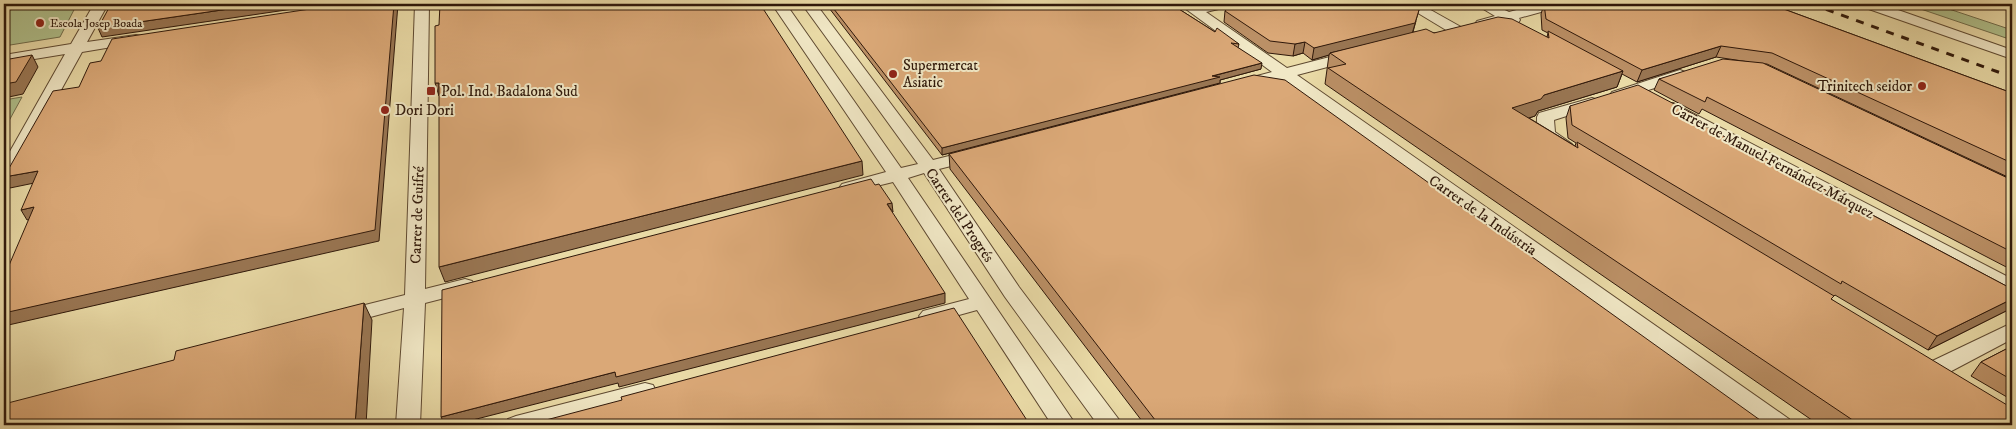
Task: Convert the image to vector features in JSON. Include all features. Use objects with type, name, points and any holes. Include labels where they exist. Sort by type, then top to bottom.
[{"type":"street","points":[[4,177],[101,4]]},
{"type":"street","name":"Carrer de Guifré","points":[[408,425],[414,299],[422,4]]},
{"type":"street","name":"Carrer del Progrés","points":[[779,4],[1064,425]]},
{"type":"street","name":"Carrer del Progrés","points":[[809,4],[928,166],[1012,292],[1111,425]]},
{"type":"street","points":[[1191,7],[1222,4]]},
{"type":"street","points":[[1410,4],[1456,30]]},
{"type":"street","points":[[1482,4],[1526,27]]},
{"type":"street","points":[[1438,35],[1554,4]]},
{"type":"street","points":[[1868,4],[2012,55]]},
{"type":"street","name":"Carrer de la Indústria","points":[[1191,7],[1780,425]]},
{"type":"street","points":[[4,59],[153,36]]},
{"type":"street","points":[[1225,89],[1364,53]]},
{"type":"street","points":[[1580,155],[1546,134],[1545,117],[1692,72]]},
{"type":"street","name":"Carrer de Manuel Fernández Márquez","points":[[1620,80],[2012,287]]},
{"type":"street","points":[[830,192],[990,150]]},
{"type":"street","points":[[323,323],[487,281]]},
{"type":"street","points":[[906,322],[982,302]]},
{"type":"street","points":[[1933,370],[2012,330]]},
{"type":"street","points":[[516,425],[668,385]]},
{"type":"green space","name":"Escola Josep Boada","points":[[50,4],[77,4],[60,37],[4,46],[4,18],[9,10]]},
{"type":"green space","points":[[1906,4],[1934,4],[2012,30],[2012,40]]},
{"type":"green space","points":[[22,97],[4,130],[4,100]]},
{"type":"building","points":[[111,4],[263,4],[98,28]]},
{"type":"building","points":[[343,4],[394,4],[375,230],[4,313],[4,277],[34,207],[21,210],[38,171],[4,177],[53,91],[79,87],[90,63],[101,61],[112,39]]},
{"type":"building","points":[[440,4],[760,4],[862,161],[439,267],[439,83],[435,83],[435,26],[439,25]]},
{"type":"building","points":[[830,4],[1171,4],[1215,32],[1217,28],[1239,44],[1231,43],[1262,63],[1212,76],[1220,77],[942,148]]},
{"type":"building","points":[[1230,4],[1407,4],[1419,10],[1415,23],[1314,48],[1305,42],[1295,44],[1270,41],[1225,11]]},
{"type":"building","points":[[1544,4],[1770,4],[2012,93],[2012,163],[1772,53],[1721,46],[1642,70],[1546,19]]},
{"type":"building","points":[[1498,17],[1512,19],[1549,38],[1548,31],[1623,71],[1544,95],[1541,99],[1512,108],[1578,148],[1577,142],[1834,296],[1831,299],[2012,408],[2012,425],[1860,425],[1328,68],[1346,64],[1330,53],[1426,29],[1434,33]]},
{"type":"building","points":[[32,55],[16,82],[4,84],[4,60]]},
{"type":"building","points":[[1723,59],[1763,63],[2012,180],[2012,252],[1707,97],[1705,102],[1659,79]]},
{"type":"building","points":[[1254,75],[1285,80],[1767,425],[1159,425],[949,154]]},
{"type":"building","points":[[1638,85],[1697,116],[1695,121],[2012,289],[2012,299],[1937,336],[1842,281],[1841,284],[1572,125],[1570,106]]},
{"type":"building","points":[[871,179],[875,185],[879,184],[892,203],[887,204],[945,293],[616,377],[615,372],[441,417],[442,290]]},
{"type":"building","points":[[364,303],[355,425],[4,425],[4,404],[174,360],[176,351]]},
{"type":"building","points":[[954,308],[1030,425],[527,425],[622,400],[621,397]]},
{"type":"building","points":[[2012,346],[2012,380],[1981,362]]},
{"type":"railway","points":[[1811,4],[2012,77]]},
{"type":"place","name":"Escola Josep Boada","points":[[40,23]]},
{"type":"place","name":"Supermercat Asiatic","points":[[893,74]]},
{"type":"place","name":"Trinitech seidor","points":[[1922,86]]},
{"type":"place","name":"Pol. Ind. Badalona Sud","points":[[431,91]]},
{"type":"place","name":"Dori Dori","points":[[385,110]]}]
